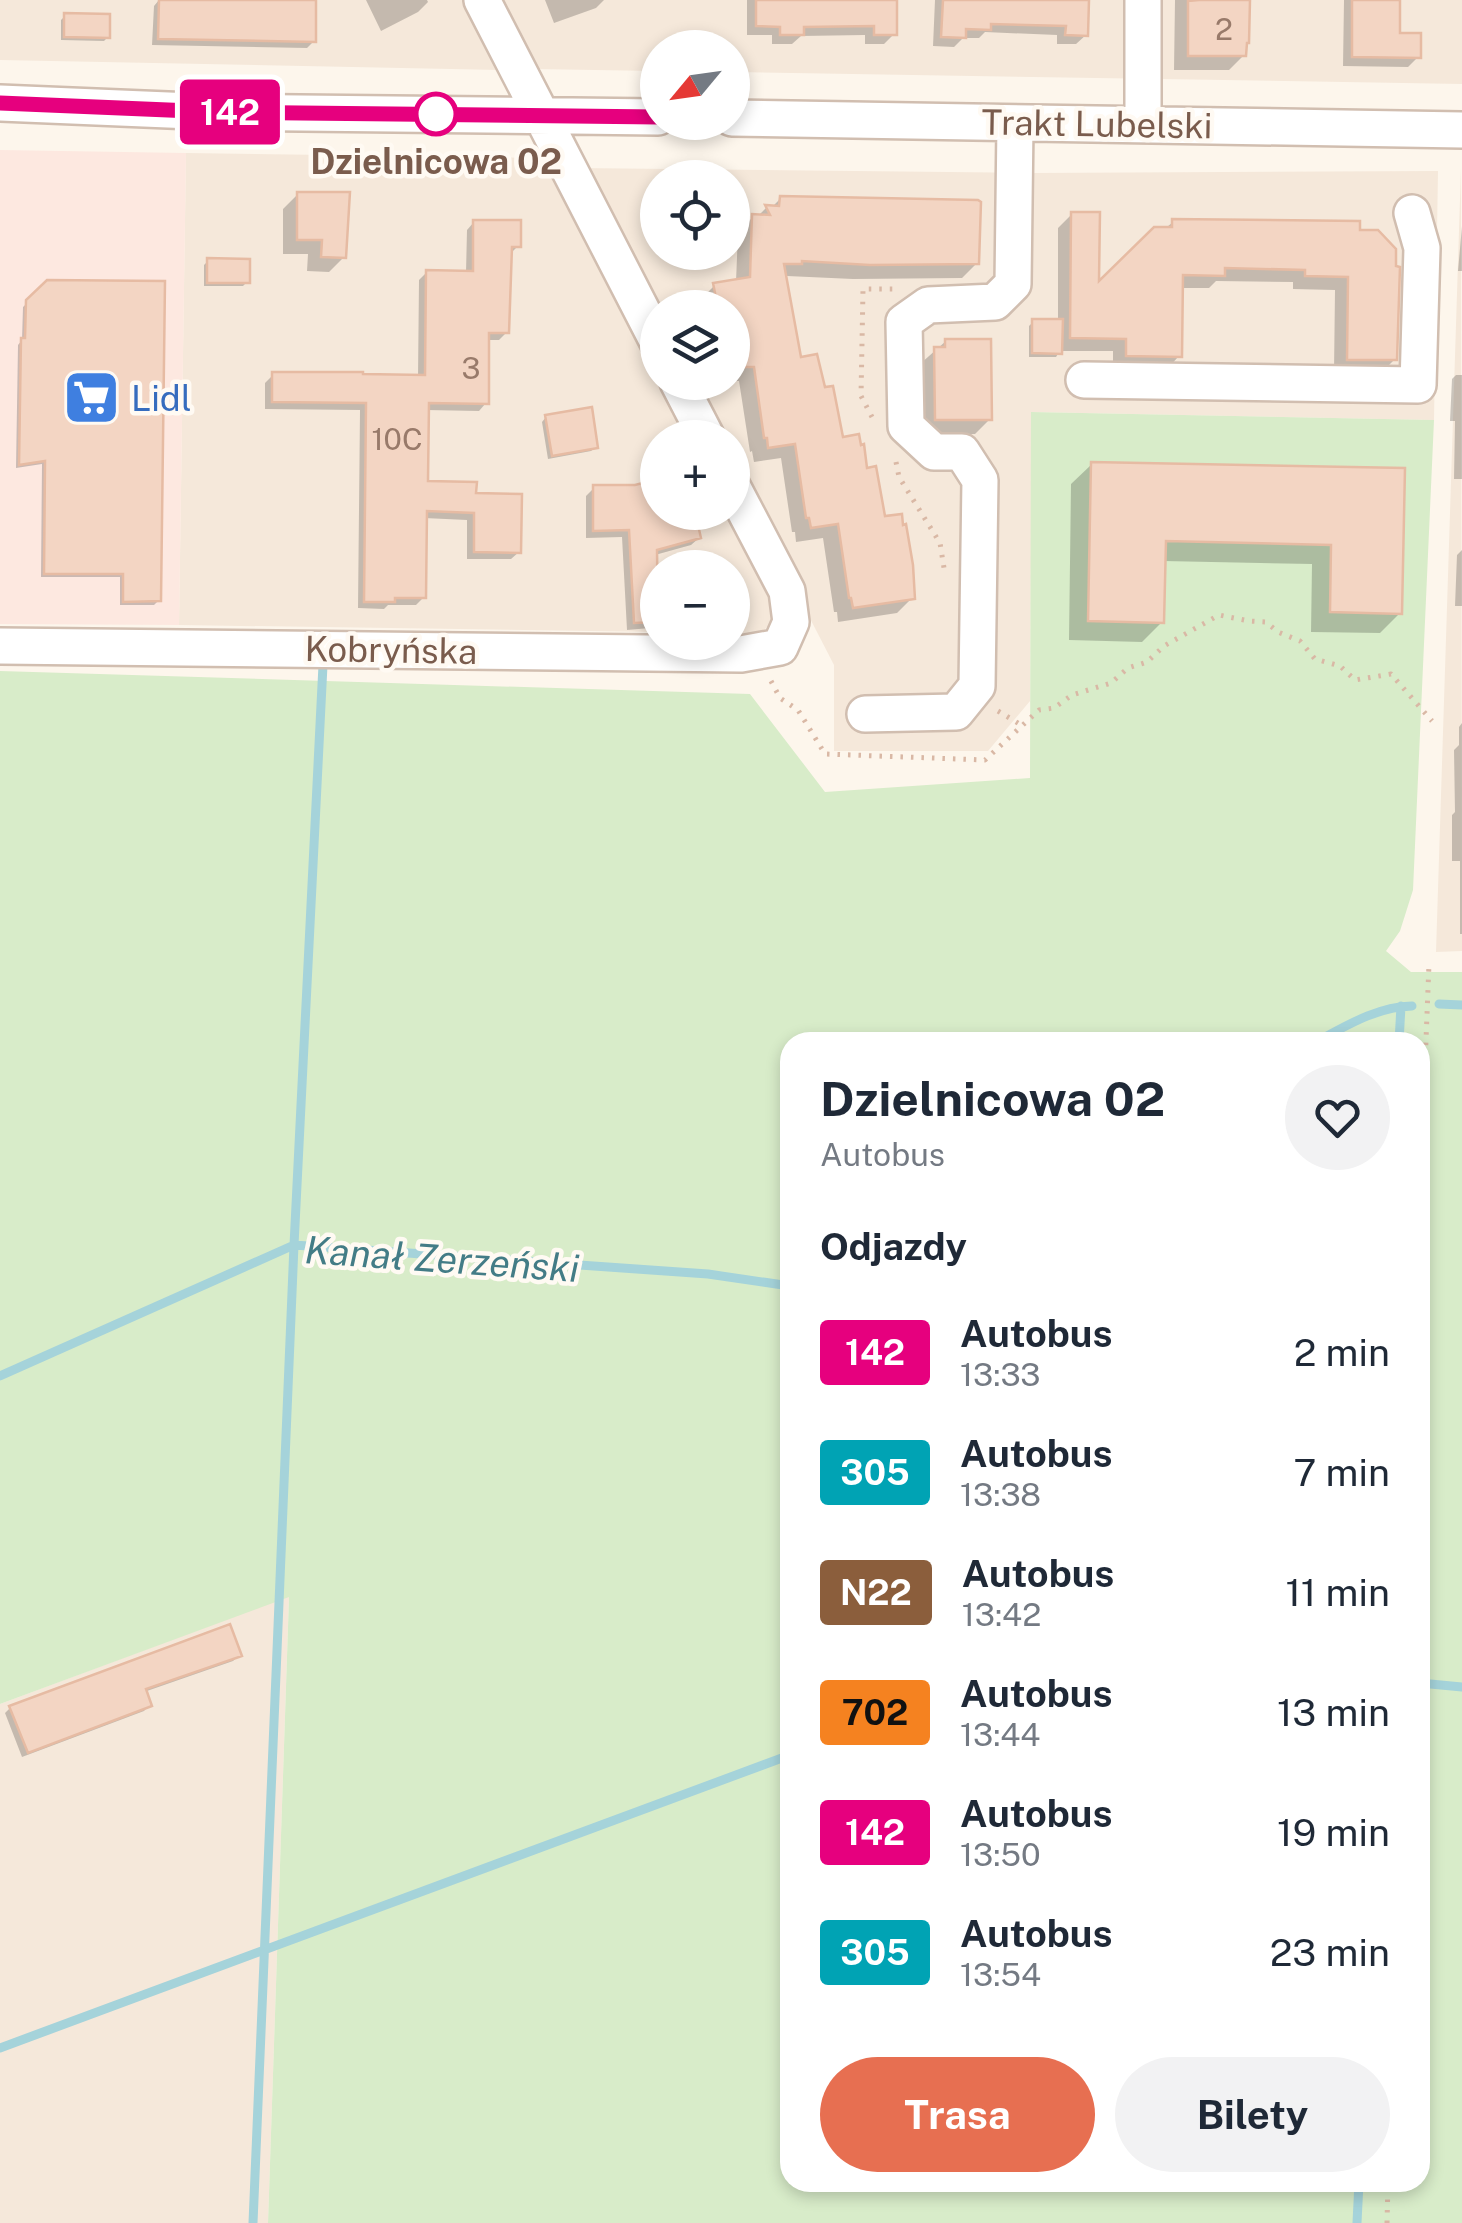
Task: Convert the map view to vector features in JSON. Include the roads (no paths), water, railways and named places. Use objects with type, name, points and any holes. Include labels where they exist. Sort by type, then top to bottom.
[{"type":"street","points":[[482,0],[640,307]]},
{"type":"street","points":[[1143,0],[1144,124]]},
{"type":"street","points":[[0,103],[216,112],[640,116]]},
{"type":"street","name":"Trakt Lubelski","points":[[750,118],[1462,130]]},
{"type":"street","points":[[865,714],[956,712],[977,686],[980,480],[962,452],[934,452],[906,426],[904,322],[928,305],[995,302],[1013,284],[1015,124]]},
{"type":"street","points":[[1084,380],[1418,384],[1422,248],[1412,214]]},
{"type":"street","name":"Kobryńska","points":[[0,646],[741,654],[769,649],[791,622],[787,590],[750,520]]},
{"type":"waterway","points":[[253,2223],[323,665]]},
{"type":"waterway","name":"Kanał Zerzeński","points":[[1439,1004],[1462,1005]]},
{"type":"waterway","points":[[1400,1032],[1401,1006]]},
{"type":"waterway","name":"Kanał Zerzeński","points":[[1335,1032],[1374,1014],[1412,1006]]},
{"type":"waterway","name":"Kanał Zerzeński","points":[[0,1376],[294,1245],[708,1274],[780,1285]]},
{"type":"waterway","points":[[1430,1684],[1462,1687]]},
{"type":"waterway","points":[[0,2048],[780,1759]]},
{"type":"waterway","points":[[1357,2223],[1359,2192]]},
{"type":"place","name":"Dzielnicowa 02","points":[[436,114]]},
{"type":"place","name":"Lidl","points":[[92,398]]}]
